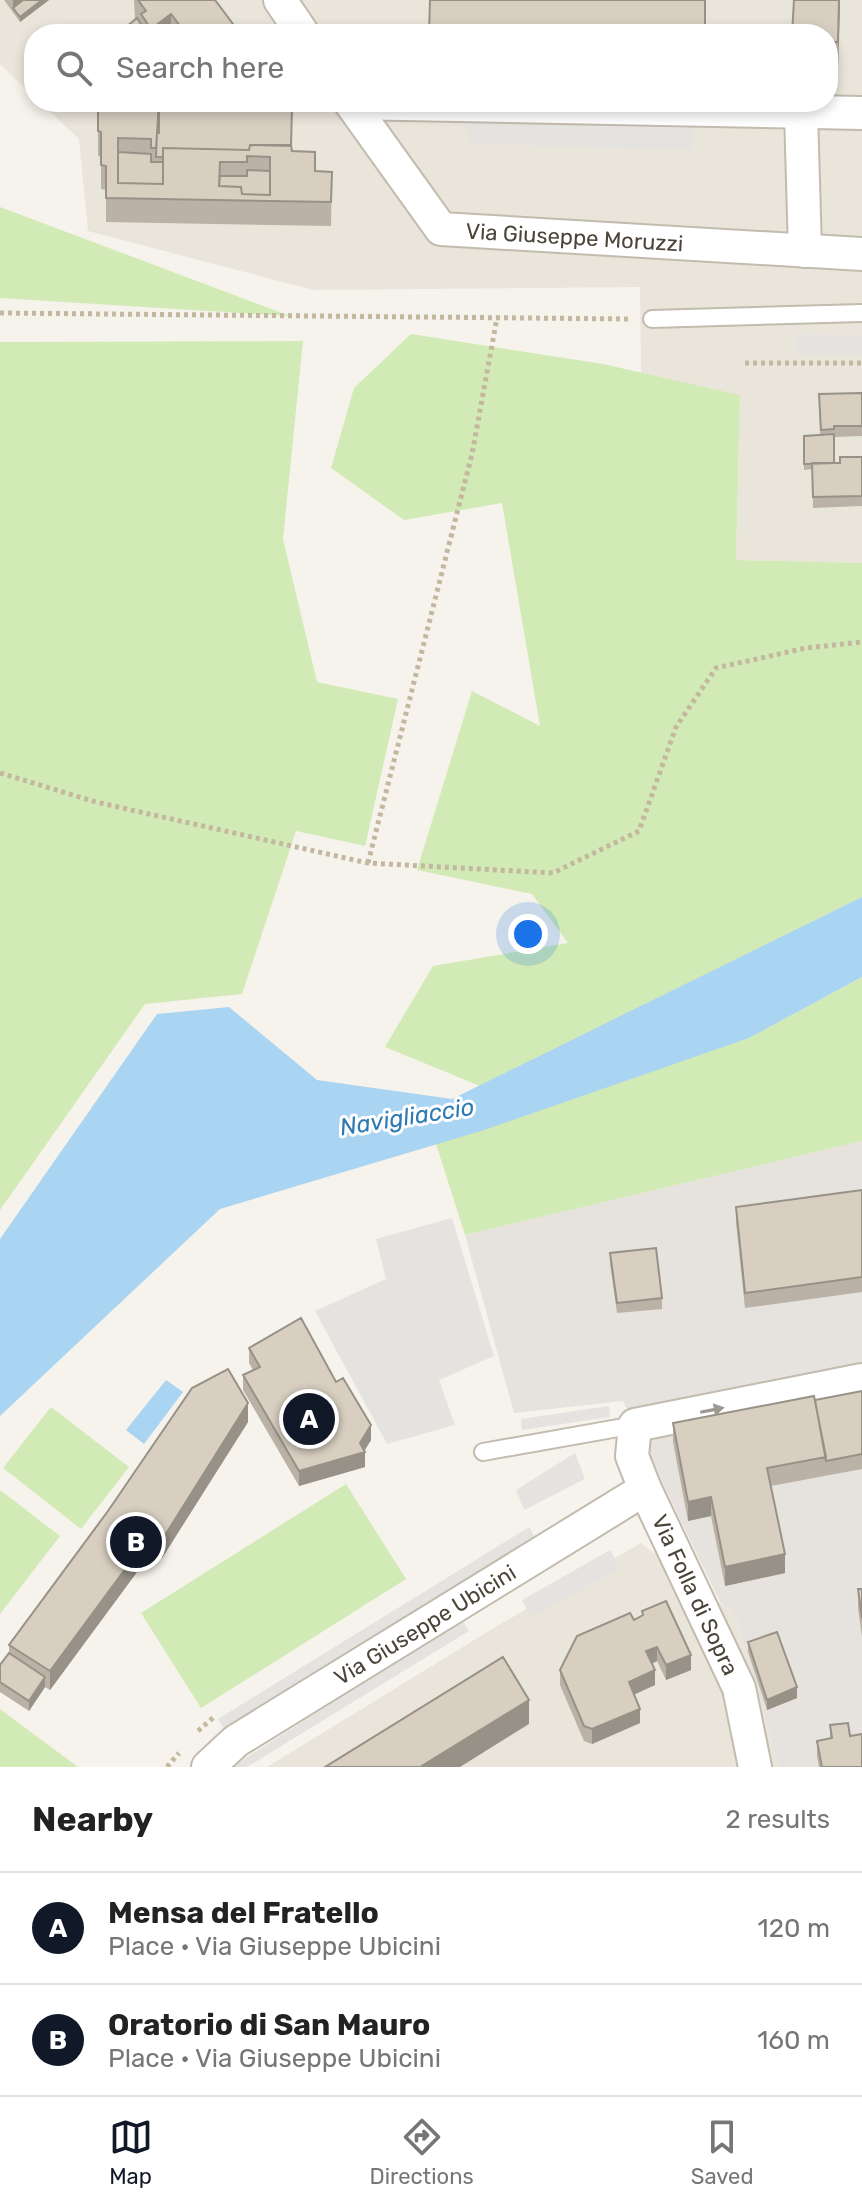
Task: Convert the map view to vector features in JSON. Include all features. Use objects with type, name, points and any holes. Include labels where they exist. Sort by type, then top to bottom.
[{"type":"street","points":[[280,0],[296,24]]},
{"type":"street","name":"Via Giuseppe Moruzzi","points":[[356,112],[441,229],[862,254]]},
{"type":"street","points":[[801,112],[805,251]]},
{"type":"street","name":"Via Giuseppe Moruzzi","points":[[801,112],[862,113]]},
{"type":"street","points":[[635,1425],[862,1380]]},
{"type":"street","name":"Via Folla di Sopra","points":[[635,1425],[632,1456],[739,1688],[755,1767]]},
{"type":"street","name":"Via Giuseppe Ubicini","points":[[208,1767],[236,1741],[645,1489]]},
{"type":"lane","points":[[652,319],[862,313]]},
{"type":"lane","points":[[483,1452],[635,1425]]},
{"type":"path","points":[[0,313],[652,319]]},
{"type":"path","points":[[368,863],[472,454],[497,318]]},
{"type":"path","points":[[745,363],[862,363]]},
{"type":"path","points":[[0,773],[96,802],[368,863],[553,873],[639,831],[676,727],[716,668],[806,648],[862,642]]},
{"type":"shaded area","points":[[0,0],[862,0],[862,563],[736,560],[740,395],[641,373],[640,287],[313,290],[88,231],[79,139],[51,112],[838,112],[838,24],[24,24],[24,87],[0,64]]},
{"type":"shaded area","points":[[461,112],[695,112],[693,150],[471,144]]},
{"type":"shaded area","points":[[796,334],[862,335],[862,355],[796,355]]},
{"type":"shaded area","points":[[862,1141],[862,1767],[779,1767],[735,1614],[720,1602],[623,1401],[514,1413],[465,1235]]},
{"type":"shaded area","points":[[452,1218],[494,1356],[439,1380],[455,1425],[387,1444],[315,1311],[386,1279],[376,1239]]},
{"type":"shaded area","points":[[609,1406],[610,1417],[522,1430],[521,1419]]},
{"type":"shaded area","points":[[575,1453],[585,1479],[524,1510],[516,1490]]},
{"type":"shaded area","points":[[529,1527],[535,1537],[224,1729],[218,1719]]},
{"type":"shaded area","points":[[641,1543],[735,1614],[779,1767],[267,1767],[497,1626]]},
{"type":"shaded area","points":[[610,1550],[620,1568],[531,1618],[522,1600]]},
{"type":"shaded area","points":[[462,1619],[469,1631],[247,1767],[232,1767]]},
{"type":"green space","points":[[0,207],[290,316],[0,298]]},
{"type":"green space","points":[[411,334],[603,364],[740,395],[736,560],[862,563],[862,897],[480,1086],[385,1047],[433,966],[568,943],[532,894],[417,870],[472,691],[540,726],[502,503],[404,520],[331,468],[354,388]]},
{"type":"green space","points":[[303,341],[283,539],[317,682],[398,699],[365,846],[296,831],[242,994],[145,1004],[0,1210],[0,342]]},
{"type":"green space","points":[[862,977],[862,1141],[465,1235],[436,1144],[749,1038]]},
{"type":"green space","points":[[51,1407],[129,1467],[81,1529],[3,1468]]},
{"type":"green space","points":[[346,1484],[406,1579],[201,1708],[141,1613]]},
{"type":"green space","points":[[0,1490],[60,1536],[0,1614]]},
{"type":"green space","points":[[0,1709],[78,1767],[0,1767]]},
{"type":"water","name":"Navigliaccio","points":[[862,897],[862,977],[749,1038],[481,1131],[220,1209],[0,1416],[0,1239],[157,1014],[229,1007],[317,1080],[452,1099]]},
{"type":"water","points":[[166,1380],[183,1392],[144,1444],[126,1430]]},
{"type":"building","points":[[23,0],[42,0],[20,17],[13,8]]},
{"type":"building","points":[[138,0],[215,0],[233,24],[178,24],[171,14],[158,24],[148,24],[141,14],[146,11]]},
{"type":"building","points":[[430,0],[705,0],[705,24],[429,24]]},
{"type":"building","points":[[794,0],[839,0],[838,42],[838,24],[793,24]]},
{"type":"building","points":[[98,112],[158,112],[156,148],[151,148],[151,139],[118,138],[118,183],[163,184],[163,148],[249,150],[250,145],[291,145],[292,151],[315,152],[315,171],[332,172],[331,202],[106,198],[106,166],[101,165],[101,132],[98,131]],"holes":[[[247,156],[270,157],[270,195],[242,194],[241,187],[219,186],[220,162],[247,162]]]},
{"type":"building","points":[[159,112],[292,112],[291,146],[250,145],[249,150],[163,148],[163,157],[156,157]]},
{"type":"building","points":[[118,152],[151,154],[151,162],[163,162],[163,184],[118,183]]},
{"type":"building","points":[[247,170],[270,171],[270,195],[242,194],[241,187],[219,186],[220,176],[247,176]]},
{"type":"building","points":[[862,393],[862,426],[834,426],[834,429],[821,430],[819,394]]},
{"type":"building","points":[[834,434],[834,463],[804,464],[804,436]]},
{"type":"building","points":[[840,457],[862,457],[862,496],[813,497],[812,463],[840,463]]},
{"type":"building","points":[[862,1190],[862,1277],[745,1293],[736,1207]]},
{"type":"building","points":[[656,1248],[662,1298],[617,1303],[610,1253]]},
{"type":"building","points":[[301,1318],[336,1382],[343,1378],[371,1425],[360,1443],[365,1452],[299,1471],[243,1375],[260,1367],[249,1348]]},
{"type":"building","points":[[228,1369],[248,1403],[162,1540],[151,1534],[50,1671],[9,1645],[108,1511],[192,1388]]},
{"type":"building","points":[[862,1391],[862,1454],[826,1461],[815,1400]]},
{"type":"building","points":[[814,1396],[826,1457],[767,1468],[785,1554],[725,1567],[711,1497],[688,1502],[673,1423]]},
{"type":"building","points":[[858,1589],[862,1589],[862,1618]]},
{"type":"building","points":[[666,1601],[691,1655],[666,1665],[657,1647],[646,1651],[655,1670],[629,1682],[640,1709],[592,1729],[584,1726],[560,1670],[577,1636],[630,1613],[634,1620],[643,1615],[642,1611]]},
{"type":"building","points":[[777,1632],[797,1687],[767,1700],[748,1642]]},
{"type":"building","points":[[9,1653],[45,1677],[29,1701],[0,1682],[0,1665]]},
{"type":"building","points":[[503,1657],[529,1700],[420,1767],[325,1767]]},
{"type":"building","points":[[848,1723],[850,1736],[862,1734],[862,1767],[822,1767],[817,1741],[832,1738],[830,1725]]},
{"type":"place","name":"Mensa del Fratello","points":[[309,1419]]},
{"type":"place","name":"Oratorio di San Mauro","points":[[136,1542]]}]
